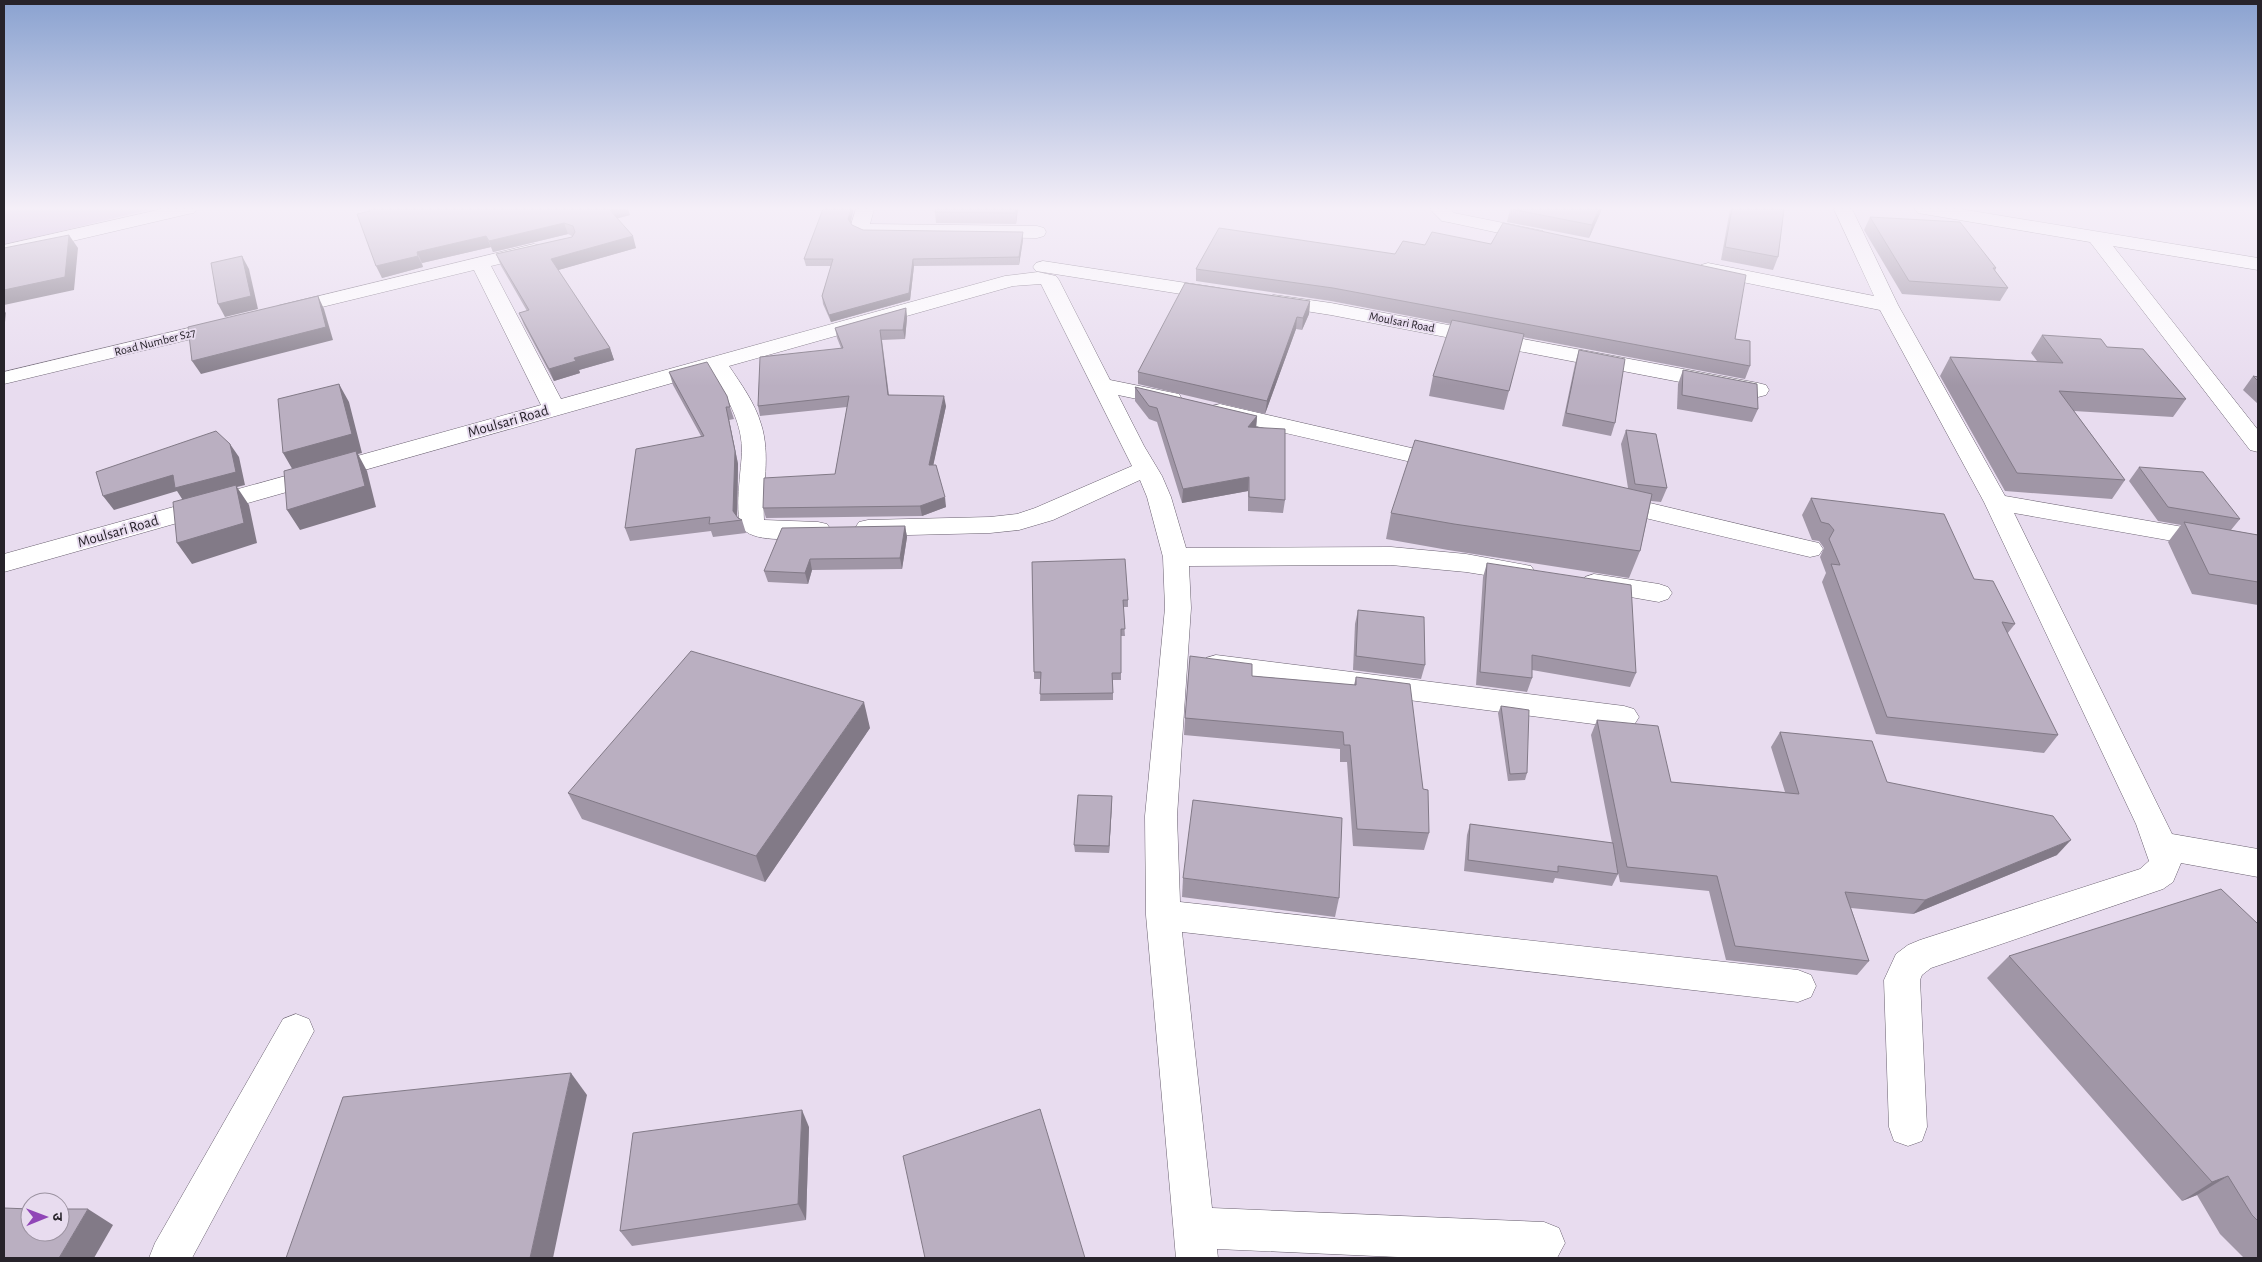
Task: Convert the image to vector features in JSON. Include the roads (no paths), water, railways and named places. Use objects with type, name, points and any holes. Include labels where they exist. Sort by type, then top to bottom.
[{"type":"street","points":[[271,314],[460,268]]},
{"type":"street","points":[[482,268],[554,408]]},
{"type":"street","points":[[1042,268],[1043,273],[1053,283],[1101,385],[1159,497],[1176,557],[1178,608],[1175,660],[1161,816],[1163,915],[1195,1243],[1544,1243]]},
{"type":"street","points":[[1701,268],[1888,305]]},
{"type":"street","points":[[1870,268],[1888,305],[1996,502],[2161,846],[2165,861],[2161,872],[2151,879],[1920,956],[1908,965],[1902,980],[1908,1127]]},
{"type":"street","points":[[2120,268],[2258,445]]},
{"type":"street","name":"Moulsari Road","points":[[4,563],[1012,280],[1043,273],[1332,309],[1758,390]]},
{"type":"street","name":"Road Number S27","points":[[4,378],[242,321]]},
{"type":"street","points":[[716,363],[743,406],[750,424],[753,442],[750,506],[752,524],[762,530],[990,525],[1019,522],[1044,514],[1145,469]]},
{"type":"street","points":[[1101,385],[1157,396],[1467,468]]},
{"type":"street","points":[[1593,498],[1810,549]]},
{"type":"street","points":[[1996,502],[2258,548]]},
{"type":"street","points":[[1176,557],[1392,556],[1466,563],[1543,575]]},
{"type":"street","points":[[1572,580],[1659,593]]},
{"type":"street","points":[[1175,660],[1624,717]]},
{"type":"street","points":[[2161,846],[2258,863]]},
{"type":"street","points":[[1163,915],[1798,986]]},
{"type":"street","points":[[170,1258],[296,1031]]}]
